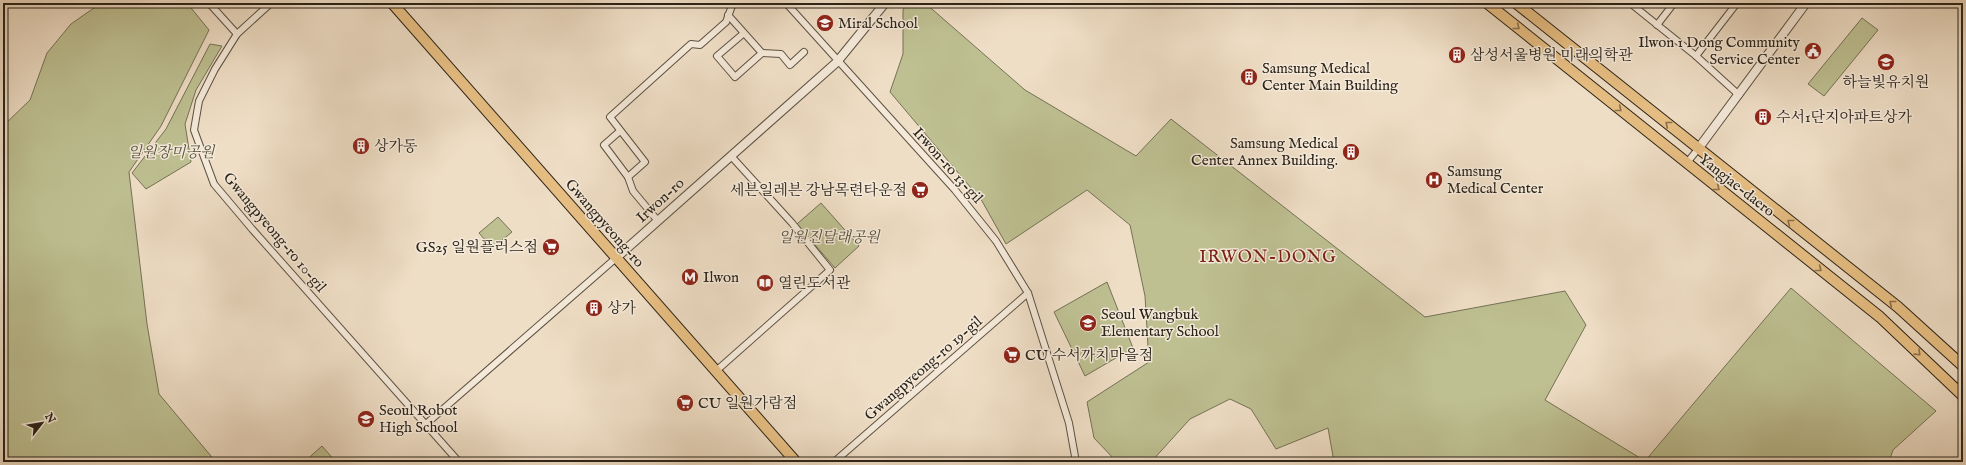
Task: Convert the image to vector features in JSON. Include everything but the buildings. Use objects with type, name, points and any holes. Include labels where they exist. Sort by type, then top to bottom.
[{"type":"main road","name":"Gwangpyeong-ro","points":[[392,3],[796,462]]},
{"type":"main road","name":"Yangjae-daero","points":[[1487,3],[1686,164],[1880,317],[1963,396]]},
{"type":"main road","name":"Yangjae-daero","points":[[1516,3],[1898,307],[1963,366]]},
{"type":"street","points":[[209,3],[236,34]]},
{"type":"street","name":"Gwangpyeong-ro 10-gil","points":[[270,3],[236,34],[215,69],[200,101],[194,130],[214,184],[252,229],[459,462]]},
{"type":"street","points":[[628,177],[645,162],[610,117],[691,44],[700,45],[726,22],[733,3]]},
{"type":"street","name":"Irwon-ro 13-gil","points":[[786,3],[837,62],[955,190],[996,241],[1028,293],[1069,423],[1076,462]]},
{"type":"street","name":"Irwon-ro","points":[[426,424],[837,62],[885,3]]},
{"type":"street","points":[[1630,3],[1696,56],[1739,95]]},
{"type":"street","points":[[1657,25],[1674,3]]},
{"type":"street","points":[[1696,56],[1737,3]]},
{"type":"street","points":[[1686,164],[1739,95],[1806,3]]},
{"type":"street","points":[[728,16],[762,53]]},
{"type":"street","points":[[744,33],[717,56],[735,77],[762,53],[781,54],[790,65],[804,52]]},
{"type":"street","points":[[620,131],[604,145],[628,177],[633,191],[658,220]]},
{"type":"street","points":[[716,371],[830,270],[792,223],[731,156]]},
{"type":"street","name":"Gwangpyeong-ro 19-gil","points":[[834,462],[1028,293]]},
{"type":"green space","points":[[101,3],[187,3],[209,30],[161,126],[129,172],[147,324],[159,394],[216,462],[3,462],[3,126],[30,100],[47,53],[71,24]]},
{"type":"green space","points":[[907,3],[925,3],[1025,90],[1136,156],[1171,119],[1425,317],[1565,291],[1586,325],[1545,400],[1645,461],[1791,288],[1936,411],[1893,450],[1889,462],[1334,462],[1328,428],[1276,449],[1251,409],[1230,399],[1190,419],[1151,462],[1117,462],[1094,438],[1087,402],[1149,362],[1145,296],[1130,225],[1087,190],[1006,244],[982,201],[890,92],[903,54],[903,10]]},
{"type":"green space","points":[[1862,18],[1878,30],[1824,96],[1808,84]]},
{"type":"green space","name":"일원장미공원","points":[[210,44],[222,46],[196,90],[185,124],[191,162],[146,189],[132,173],[166,129]]},
{"type":"green space","name":"일원진달래공원","points":[[821,203],[859,246],[835,268],[797,224]]},
{"type":"green space","points":[[498,217],[512,232],[492,248],[479,233]]},
{"type":"green space","points":[[1107,282],[1133,348],[1085,376],[1054,312]]},
{"type":"green space","points":[[322,446],[336,462],[304,462]]},
{"type":"place","name":"Miral School","points":[[825,23]]},
{"type":"place","name":"Ilwon 1 Dong Community Service Center","points":[[1813,51]]},
{"type":"place","name":"삼성서울병원 미래의학관","points":[[1457,55]]},
{"type":"place","name":"하늘빛유치원","points":[[1886,62]]},
{"type":"place","name":"Samsung Medical Center Main Building","points":[[1249,77]]},
{"type":"place","name":"수서1단지아파트상가","points":[[1763,117]]},
{"type":"place","name":"상가동","points":[[361,146]]},
{"type":"place","name":"Samsung Medical Center Annex Building.","points":[[1351,152]]},
{"type":"place","name":"Samsung Medical Center","points":[[1434,180]]},
{"type":"place","name":"세븐일레븐 강남목련타운점","points":[[920,190]]},
{"type":"place","name":"GS25 일원플러스점","points":[[551,247]]},
{"type":"place","name":"Ilwon","points":[[690,277]]},
{"type":"place","name":"열린도서관","points":[[765,283]]},
{"type":"place","name":"상가","points":[[594,308]]},
{"type":"place","name":"Seoul Wangbuk Elementary School","points":[[1088,323]]},
{"type":"place","name":"CU 수서까치마을점","points":[[1012,355]]},
{"type":"place","name":"CU 일원가람점","points":[[685,403]]},
{"type":"place","name":"Seoul Robot High School","points":[[366,419]]},
{"type":"district","name":"IRWON-DONG","points":[[1268,256]]}]
